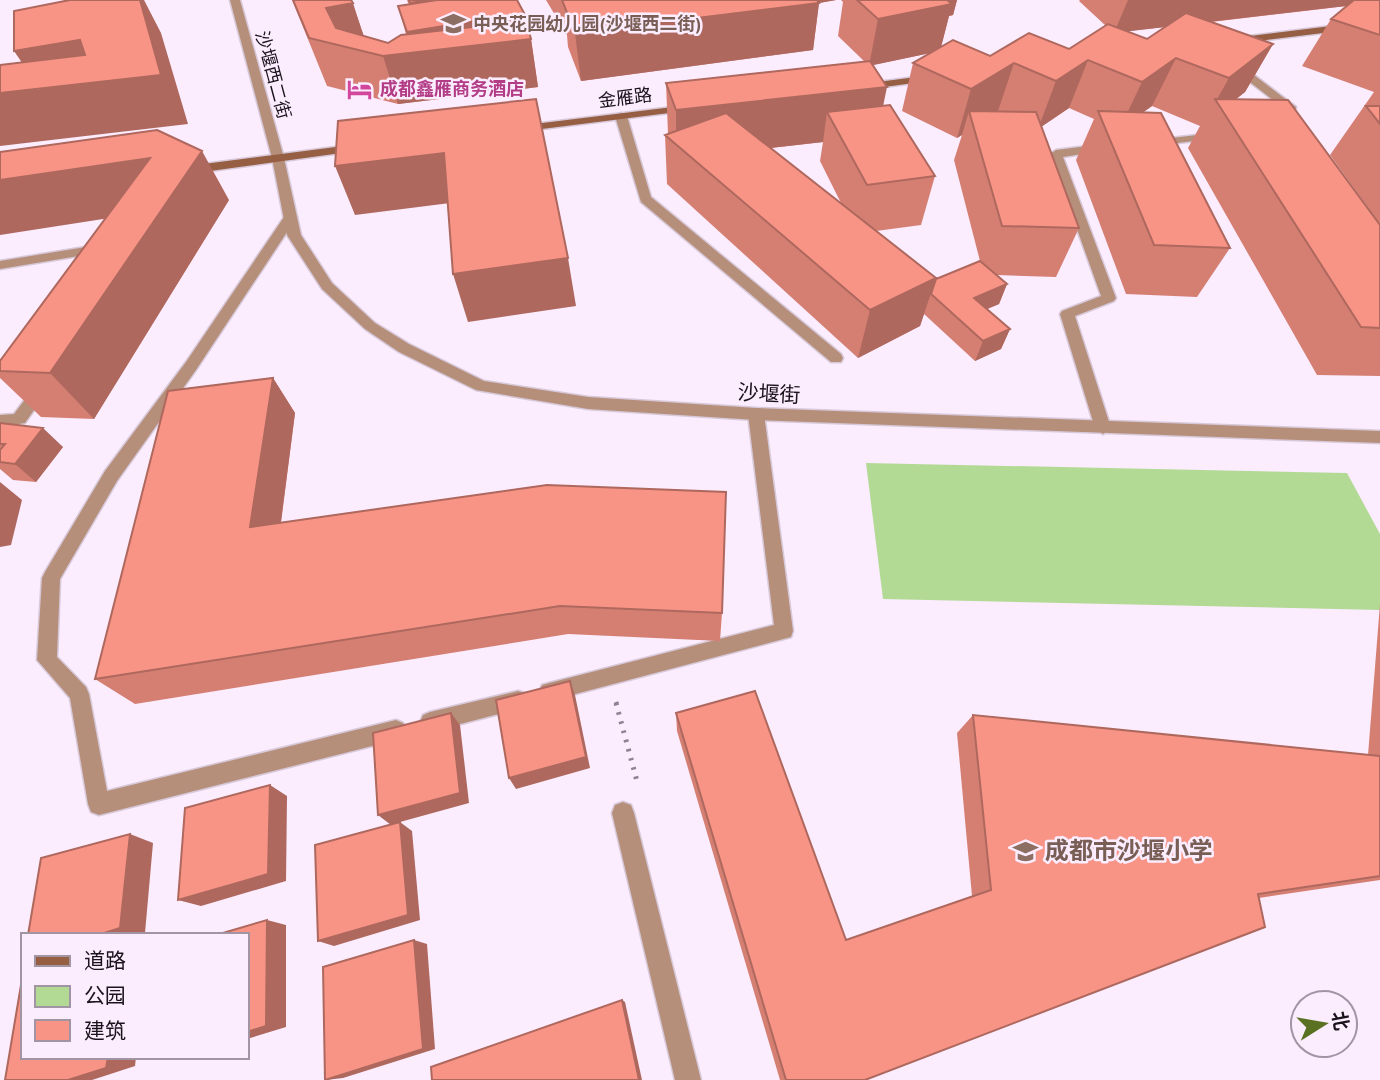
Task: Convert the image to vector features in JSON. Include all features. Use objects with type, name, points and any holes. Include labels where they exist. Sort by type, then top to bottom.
[{"type":"street","name":"沙堰西二街","points":[[235,0],[278,158]]},
{"type":"street","points":[[1220,48],[1380,23]]},
{"type":"street","points":[[1220,48],[1292,109],[1285,132]]},
{"type":"street","points":[[853,88],[949,76]]},
{"type":"street","name":"金雁路","points":[[511,130],[703,106]]},
{"type":"street","points":[[621,116],[645,199],[836,358]]},
{"type":"street","points":[[1145,144],[1234,135]]},
{"type":"street","points":[[1103,428],[1067,314],[1109,298],[1056,154],[1120,146]]},
{"type":"street","points":[[172,172],[374,147]]},
{"type":"street","name":"沙堰街","points":[[278,158],[295,235],[327,286],[370,326],[404,348],[481,386],[588,403],[756,414],[1380,437]]},
{"type":"street","points":[[291,217],[191,366],[111,476],[51,578],[47,660],[79,694],[99,804],[784,631],[756,414]]},
{"type":"street","points":[[0,265],[123,245]]},
{"type":"street","points":[[0,421],[19,419],[52,374]]},
{"type":"street","points":[[623,813],[688,1080]]},
{"type":"green space","points":[[866,463],[1347,473],[1380,534],[1380,610],[883,599]]},
{"type":"building","points":[[70,0],[140,0],[161,75],[0,93],[0,65],[85,55],[80,40],[14,51],[14,11]]},
{"type":"building","points":[[293,0],[351,0],[353,3],[326,8],[336,28],[388,43],[401,35],[526,21],[531,39],[383,56],[309,38]]},
{"type":"building","points":[[437,0],[517,0],[524,13],[407,32],[398,6]]},
{"type":"building","points":[[562,0],[817,0],[819,3],[575,33]]},
{"type":"building","points":[[857,0],[947,0],[952,4],[878,19]]},
{"type":"building","points":[[1354,0],[1380,0],[1380,35],[1331,19]]},
{"type":"building","points":[[1186,13],[1273,44],[1229,78],[1176,58],[1142,82],[1088,60],[1056,81],[1014,63],[971,89],[913,63],[953,40],[990,56],[1029,33],[1069,49],[1108,24],[1147,39]]},
{"type":"building","points":[[870,61],[887,87],[676,110],[666,83]]},
{"type":"building","points":[[536,99],[568,258],[453,274],[444,153],[335,166],[338,121]]},
{"type":"building","points":[[1215,99],[1288,100],[1380,225],[1380,328],[1361,327]]},
{"type":"building","points":[[890,105],[935,176],[867,185],[827,112]]},
{"type":"building","points":[[1366,106],[1380,106],[1380,124]]},
{"type":"building","points":[[969,111],[1036,112],[1079,228],[1002,226]]},
{"type":"building","points":[[1098,111],[1161,113],[1230,248],[1154,245]]},
{"type":"building","points":[[726,113],[936,278],[870,310],[665,135]]},
{"type":"building","points":[[157,130],[202,151],[50,373],[0,371],[0,361],[150,158],[0,180],[0,152]]},
{"type":"building","points":[[980,261],[1007,284],[974,298],[1010,329],[983,341],[931,294],[936,279]]},
{"type":"building","points":[[273,378],[250,527],[547,485],[726,492],[722,613],[560,606],[95,679],[168,391]]},
{"type":"building","points":[[0,423],[43,428],[15,464],[0,462],[0,450],[5,444],[0,444]]},
{"type":"building","points":[[570,681],[586,757],[509,778],[496,700]]},
{"type":"building","points":[[755,691],[846,940],[991,890],[973,715],[1380,756],[1380,876],[1258,894],[1265,927],[865,1080],[786,1080],[676,713]]},
{"type":"building","points":[[451,713],[460,793],[378,815],[373,733]]},
{"type":"building","points":[[270,785],[268,874],[178,900],[185,808]]},
{"type":"building","points":[[400,822],[408,915],[318,941],[315,845]]},
{"type":"building","points":[[130,834],[120,928],[104,933],[28,933],[41,858]]},
{"type":"building","points":[[267,920],[266,1026],[248,1032],[248,933],[223,933]]},
{"type":"building","points":[[414,940],[423,1049],[325,1080],[323,967]]},
{"type":"building","points":[[21,985],[21,1059],[108,1059],[106,1068],[68,1080],[5,1080]]},
{"type":"building","points":[[622,1000],[639,1080],[432,1080],[431,1067]]},
{"type":"place","name":"中央花园幼儿园(沙堰西二街)","points":[[453,24]]},
{"type":"place","name":"成都鑫雁商务酒店","points":[[360,89]]},
{"type":"place","name":"成都市沙堰小学","points":[[1025,851]]}]
